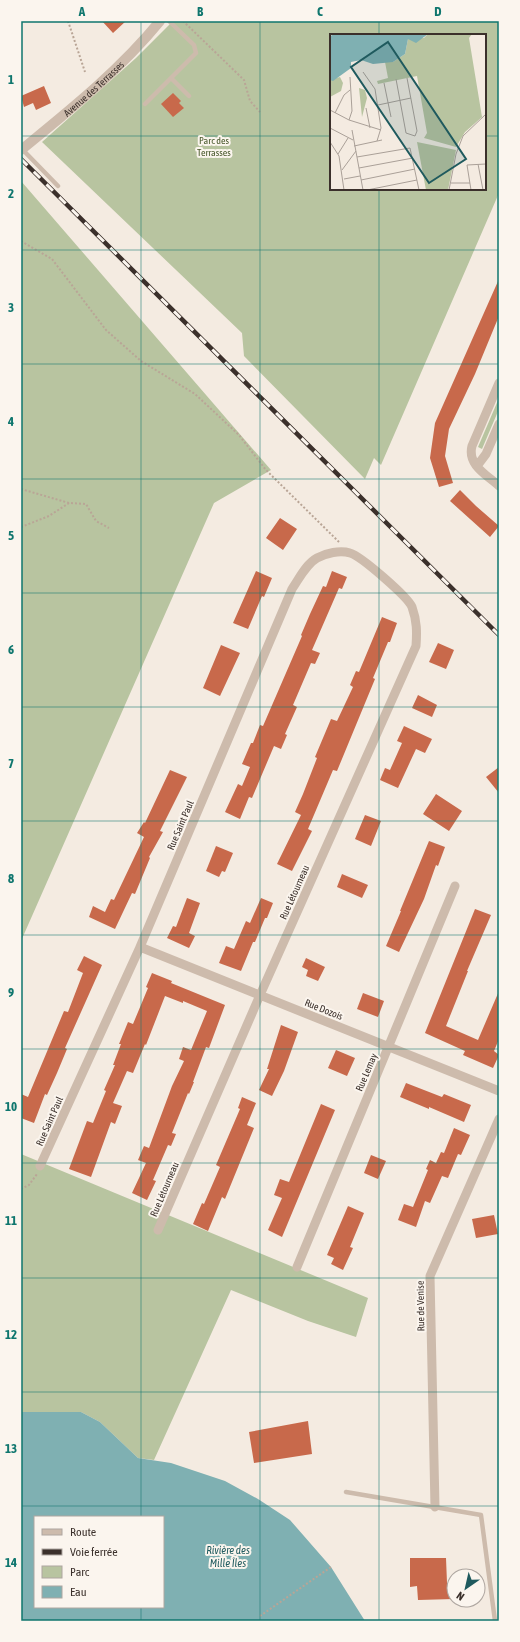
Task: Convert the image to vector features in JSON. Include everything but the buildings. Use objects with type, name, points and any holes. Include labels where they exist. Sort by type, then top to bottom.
[{"type":"street","name":"Avenue des Terrasses","points":[[21,149],[68,111],[114,70],[144,40],[160,21]]},
{"type":"street","points":[[499,383],[472,446],[471,457],[474,464],[499,486]]},
{"type":"street","points":[[477,466],[486,454],[499,424]]},
{"type":"street","name":"Rue Saint Paul","points":[[40,1166],[140,947],[292,589],[306,569],[317,558],[334,552],[350,553]]},
{"type":"street","name":"Rue Létourneau","points":[[158,1230],[260,995],[416,646],[417,625],[411,605],[378,571],[350,553]]},
{"type":"street","name":"Rue Lemay","points":[[296,1267],[455,886]]},
{"type":"street","name":"Rue Dozois","points":[[140,947],[499,1091]]},
{"type":"street","name":"Rue de Venise","points":[[436,1507],[430,1276],[499,1119]]},
{"type":"lane","points":[[144,104],[194,56],[196,50],[194,45],[169,21]]},
{"type":"lane","points":[[171,78],[189,96]]},
{"type":"lane","points":[[21,149],[58,186]]},
{"type":"lane","points":[[346,1492],[481,1515],[495,1621]]},
{"type":"path","points":[[68,21],[85,72]]},
{"type":"path","points":[[183,21],[244,80],[250,100],[260,112]]},
{"type":"path","points":[[21,241],[52,259],[106,330],[141,361],[195,394],[239,435],[266,470],[350,553]]},
{"type":"path","points":[[21,489],[69,502],[86,504],[96,521],[109,528]]},
{"type":"path","points":[[21,528],[49,516],[69,502]]},
{"type":"path","points":[[21,1189],[29,1185],[40,1166]]},
{"type":"path","points":[[260,1616],[332,1567]]},
{"type":"green space","name":"Parc des Terrasses","points":[[173,21],[499,21],[499,193],[381,465],[374,458],[365,479],[244,356],[242,333],[42,142],[136,58]]},
{"type":"green space","points":[[21,181],[271,470],[214,503],[21,941]]},
{"type":"green space","points":[[499,398],[499,409],[482,449],[478,447]]},
{"type":"green space","points":[[21,1154],[368,1298],[356,1337],[308,1321],[231,1290],[154,1460],[138,1458],[100,1422],[81,1412],[21,1412]]},
{"type":"water","name":"Rivière des Mille Îles","points":[[21,1412],[81,1412],[100,1422],[138,1458],[171,1463],[225,1481],[258,1499],[290,1520],[331,1567],[365,1621],[21,1621]]},
{"type":"railway","points":[[21,159],[499,635]]}]
